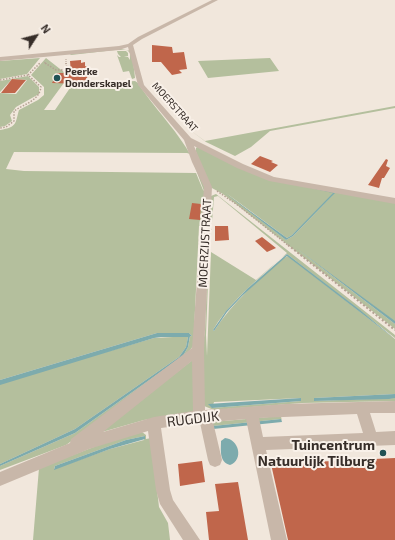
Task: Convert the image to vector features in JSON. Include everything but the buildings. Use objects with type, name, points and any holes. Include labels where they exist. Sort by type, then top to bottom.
[{"type":"street","points":[[0,59],[119,48],[130,45],[140,38],[216,0]]},
{"type":"street","name":"MOERSTRAAT","points":[[130,45],[133,50],[138,78],[141,85],[188,140],[240,166],[272,179],[395,201]]},
{"type":"street","name":"MOERZIJSTRAAT","points":[[188,140],[196,162],[208,187],[198,350],[202,417],[215,460]]},
{"type":"street","points":[[67,450],[198,350]]},
{"type":"street","name":"RUGDIJK","points":[[0,479],[67,450],[103,437],[154,424],[251,412],[395,407]]},
{"type":"street","points":[[362,408],[372,439]]},
{"type":"street","points":[[251,412],[279,540]]},
{"type":"street","points":[[154,424],[163,490],[167,504],[192,540]]},
{"type":"street","points":[[258,444],[395,438]]},
{"type":"path","points":[[0,80],[28,76],[43,59],[45,64],[56,70],[67,70],[65,53]]},
{"type":"path","points":[[0,128],[6,127],[14,121],[14,111],[41,94],[41,87],[28,76]]},
{"type":"path","points":[[208,187],[231,200],[395,330]]},
{"type":"green space","points":[[120,49],[126,50],[70,54]]},
{"type":"green space","points":[[127,50],[132,51],[135,78],[132,79],[129,71],[123,72],[117,55],[121,57],[117,51],[126,51],[128,56],[124,57],[128,57],[130,60],[130,53]]},
{"type":"green space","points":[[40,58],[27,74],[0,79],[0,61]]},
{"type":"green space","points":[[46,58],[69,76],[44,110],[55,110],[72,85],[135,81],[186,147],[193,159],[201,177],[206,195],[198,332],[194,345],[182,360],[66,445],[0,470],[0,466],[75,433],[183,356],[188,347],[190,337],[188,337],[186,347],[179,357],[75,429],[0,464],[0,383],[154,338],[192,336],[189,333],[157,333],[0,380],[0,130],[13,126],[19,110],[38,100],[44,95],[44,87],[31,75]],"holes":[[[14,152],[187,153],[190,154],[204,191],[196,173],[24,171],[6,169]],[[199,226],[202,226],[197,332],[194,331]]]},
{"type":"green space","points":[[270,58],[279,71],[208,78],[198,61]]},
{"type":"green space","points":[[28,76],[39,87],[39,94],[16,107],[10,115],[12,121],[5,126],[0,127],[0,93],[16,94],[27,80],[12,79],[0,92],[0,81]]},
{"type":"green space","points":[[395,106],[395,108],[270,131],[251,147],[235,156],[206,142],[190,130],[205,141]]},
{"type":"green space","points":[[198,146],[257,174],[395,203],[395,322],[296,248],[395,324],[395,329],[223,194],[210,187],[196,152],[196,148]],"holes":[[[226,193],[287,238],[292,235],[334,194],[293,236],[286,240]]]},
{"type":"green space","points":[[216,194],[395,335],[395,338],[287,254],[280,259],[287,253],[218,196],[214,197],[212,222],[209,222],[211,196]]},
{"type":"green space","points":[[209,229],[212,229],[210,232],[206,335],[207,356],[211,252],[256,280],[278,261],[245,291],[224,313],[213,330],[214,331],[229,310],[246,292],[274,266],[288,256],[395,339],[395,394],[314,398],[314,401],[395,398],[395,401],[302,403],[214,410],[204,406],[203,344],[205,331]],"holes":[[[301,398],[301,401],[212,408],[214,402]]]},
{"type":"green space","points":[[194,359],[193,413],[144,420],[95,434]]},
{"type":"green space","points":[[281,416],[282,422],[281,419],[213,426],[212,422]]},
{"type":"green space","points":[[142,432],[146,435],[146,439],[151,438],[159,507],[168,523],[170,540],[33,540],[39,468],[99,445]],"holes":[[[145,436],[144,440],[110,449],[54,469],[55,466],[126,440]]]},
{"type":"water","points":[[279,181],[335,193],[293,236],[286,240],[225,193],[287,238],[292,235],[333,193]]},
{"type":"water","points":[[296,248],[395,321],[395,324]]},
{"type":"water","points":[[287,254],[395,339],[287,256],[242,296],[227,312],[214,331],[213,330],[226,311],[247,289]]},
{"type":"water","points":[[157,333],[189,333],[192,336],[190,336],[188,347],[183,356],[75,433],[0,466],[0,464],[75,429],[179,357],[186,347],[188,337],[154,338],[0,385],[0,380]]},
{"type":"water","points":[[395,394],[395,398],[389,399],[314,401],[314,398]]},
{"type":"water","points":[[301,398],[301,401],[212,408],[208,404]]},
{"type":"water","points":[[281,419],[282,422],[213,429],[213,426]]},
{"type":"water","points":[[145,436],[145,439],[110,449],[54,470],[55,466],[126,440]]},
{"type":"water","points":[[225,438],[234,442],[238,450],[237,459],[230,465],[224,461],[221,455],[221,441]]},
{"type":"place","name":"Peerke Donderskapel","points":[[57,78]]},
{"type":"place","name":"Tuincentrum Natuurlijk Tilburg","points":[[383,453]]}]
